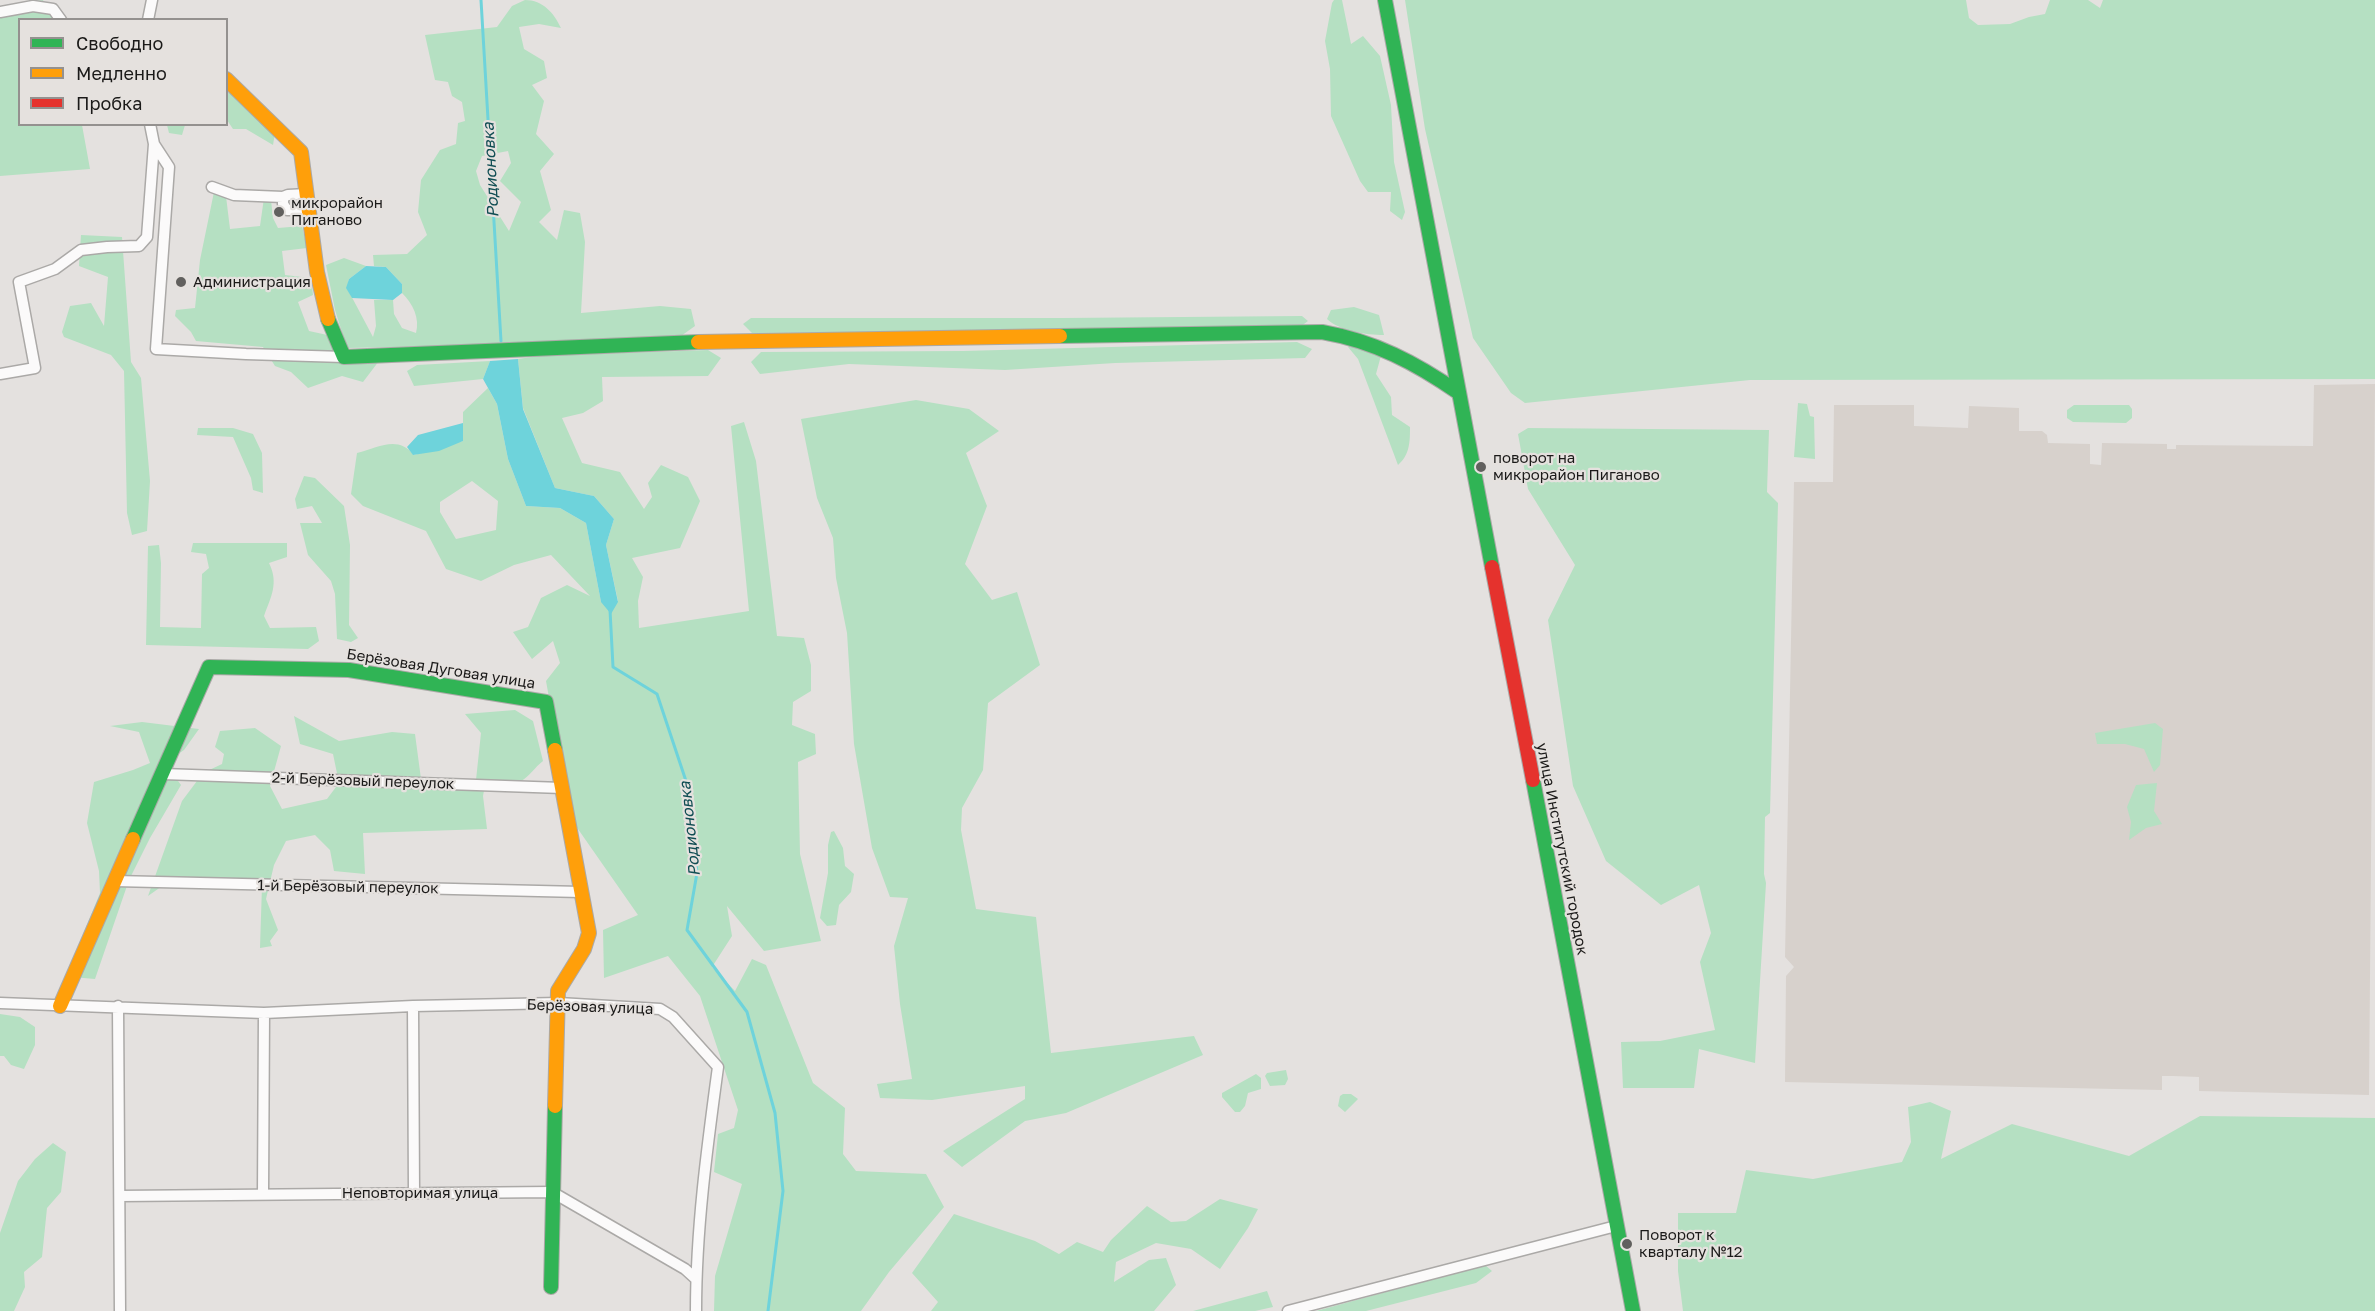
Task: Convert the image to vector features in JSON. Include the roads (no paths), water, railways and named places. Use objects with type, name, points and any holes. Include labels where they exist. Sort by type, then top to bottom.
[{"type":"street","points":[[148,18],[152,0]]},
{"type":"street","name":"улица Институтский городок","points":[[1385,0],[1632,1311]]},
{"type":"street","points":[[0,12],[33,6],[53,9],[60,18]]},
{"type":"street","points":[[228,81],[301,152],[317,272],[329,321],[344,357]]},
{"type":"street","points":[[0,374],[34,368],[19,282],[55,269],[81,250],[139,246],[147,237],[154,144],[150,126]]},
{"type":"street","points":[[154,144],[169,167],[156,349],[344,357],[642,343],[1322,332],[1352,336],[1379,345],[1425,369],[1459,393]]},
{"type":"street","points":[[212,187],[234,195],[283,197],[307,194]]},
{"type":"street","points":[[283,197],[283,204],[287,210],[300,210],[309,216]]},
{"type":"street","name":"Берёзовая Дуговая улица","points":[[60,1006],[209,666],[349,670],[546,702],[589,933],[588,945],[562,981],[558,991],[551,1287]]},
{"type":"street","name":"2-й Берёзовый переулок","points":[[163,774],[562,788]]},
{"type":"street","name":"1-й Берёзовый переулок","points":[[115,881],[581,892]]},
{"type":"street","name":"Берёзовая улица","points":[[0,1003],[264,1013],[413,1006],[559,1003],[660,1009],[673,1017],[718,1067],[706,1156],[696,1279],[696,1311]]},
{"type":"street","points":[[118,1006],[120,1311]]},
{"type":"street","points":[[413,1006],[414,1193]]},
{"type":"street","points":[[263,1194],[264,1013]]},
{"type":"street","points":[[552,1192],[685,1269],[696,1279]]},
{"type":"street","name":"Неповторимая улица","points":[[120,1196],[552,1192]]},
{"type":"street","points":[[1288,1311],[1616,1226]]},
{"type":"water","points":[[366,266],[386,267],[402,284],[402,293],[393,300],[352,298],[346,288],[349,279]]},
{"type":"water","points":[[518,359],[523,409],[555,488],[594,496],[614,519],[606,545],[618,602],[611,614],[601,602],[586,523],[560,508],[526,506],[508,459],[497,404],[483,379],[490,361]]},
{"type":"water","points":[[463,423],[463,441],[439,451],[413,455],[407,447],[418,435]]},
{"type":"waterway","name":"Родионовка","points":[[481,0],[501,341]]},
{"type":"waterway","name":"Родионовка","points":[[610,610],[613,667],[657,694],[686,781],[697,873],[687,930],[747,1012],[775,1113],[783,1191],[768,1311]]},
{"type":"place","name":"микрорайон Пиганово","points":[[279,212]]},
{"type":"place","name":"Администрация","points":[[181,282]]},
{"type":"place","name":"поворот на микрорайон Пиганово","points":[[1481,467]]},
{"type":"place","name":"Поворот к кварталу №12","points":[[1627,1244]]}]
